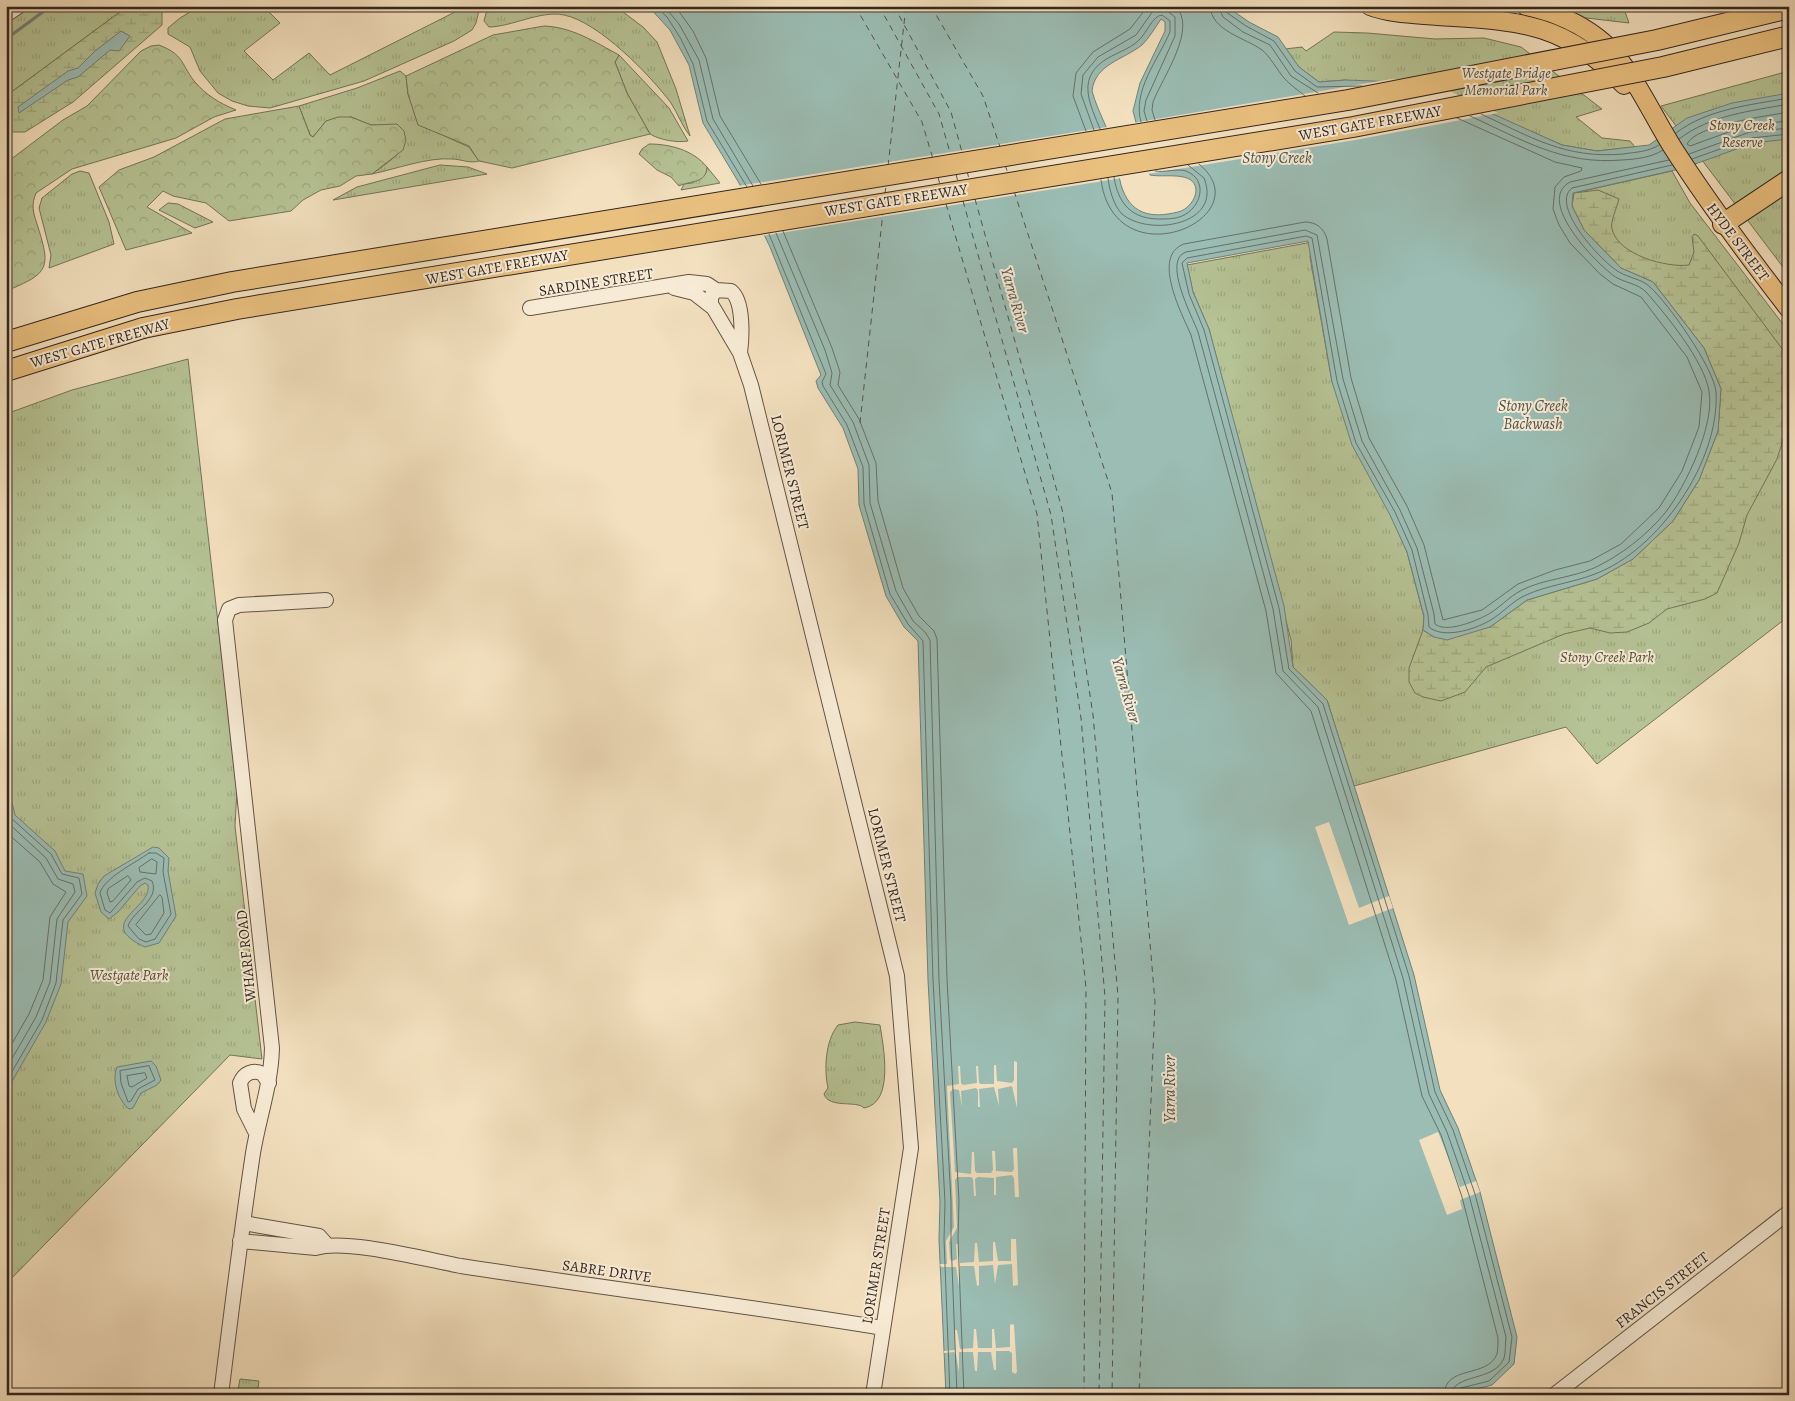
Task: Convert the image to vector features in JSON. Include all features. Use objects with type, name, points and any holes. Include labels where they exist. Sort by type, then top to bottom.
[{"type":"highway","name":"WEST GATE FREEWAY","points":[[6,342],[136,302],[232,282],[1348,100],[1657,40],[1789,8]]},
{"type":"highway","name":"WEST GATE FREEWAY","points":[[6,371],[42,358],[143,328],[237,309],[1353,127],[1663,67],[1789,36]]},
{"type":"highway","points":[[1723,224],[1789,180]]},
{"type":"main road","points":[[1370,6],[1394,12],[1446,10],[1522,24],[1565,37],[1586,50],[1606,66],[1659,127]]},
{"type":"main road","points":[[1526,6],[1546,11],[1571,21],[1604,44],[1633,80],[1659,127]]},
{"type":"main road","name":"HYDE STREET","points":[[1659,127],[1723,224],[1789,309]]},
{"type":"street","points":[[6,15],[19,6]]},
{"type":"street","name":"SARDINE STREET","points":[[530,308],[697,282],[707,284],[716,290]]},
{"type":"street","name":"SARDINE STREET","points":[[666,287],[694,293],[712,307]]},
{"type":"street","points":[[712,307],[711,297],[716,290]]},
{"type":"street","name":"LORIMER STREET","points":[[716,290],[731,291],[738,300],[742,342],[740,353]]},
{"type":"street","name":"LORIMER STREET","points":[[712,307],[740,353],[751,385],[772,461],[897,976],[911,1141],[873,1395]]},
{"type":"street","name":"WHARF ROAD","points":[[220,1395],[242,1223],[256,1133],[269,1083],[272,1048],[267,988],[225,620],[229,609],[239,605],[326,600]]},
{"type":"street","points":[[256,1133],[244,1109],[240,1093],[240,1083],[247,1074],[255,1072],[266,1076],[269,1083]]},
{"type":"street","name":"FRANCIS STREET","points":[[1554,1395],[1789,1212]]},
{"type":"street","name":"SABRE DRIVE","points":[[242,1223],[319,1236],[327,1244]]},
{"type":"street","name":"SABRE DRIVE","points":[[240,1241],[316,1248],[327,1244],[883,1328]]},
{"type":"green space","points":[[34,6],[128,6],[6,96],[6,23]]},
{"type":"green space","points":[[128,6],[160,6],[162,9],[162,25],[73,102],[25,132],[12,132],[6,135],[6,96]]},
{"type":"green space","points":[[200,6],[263,6],[280,23],[244,51],[273,80],[309,53],[330,75],[455,12],[452,6],[480,6],[476,23],[472,30],[454,41],[364,81],[270,108],[248,106],[232,101],[218,93],[200,71],[190,47],[168,34],[168,28]]},
{"type":"green space","points":[[488,6],[615,6],[643,27],[657,42],[676,89],[690,136],[671,103],[651,79],[623,51],[593,28],[578,20],[555,14],[489,27],[484,21]]},
{"type":"green space","points":[[1554,6],[1623,6],[1629,23],[1578,17]]},
{"type":"green space","points":[[544,26],[574,32],[619,55],[615,62],[627,93],[650,134],[512,168],[479,161],[469,146],[418,125],[408,94],[406,76],[493,35]]},
{"type":"green space","name":"Westgate Bridge Memorial Park","points":[[1334,32],[1435,39],[1484,38],[1521,47],[1602,109],[1576,117],[1602,138],[1630,141],[1635,147],[1597,151],[1562,145],[1500,118],[1346,80],[1319,82],[1299,67],[1285,49],[1302,47],[1306,51]]},
{"type":"green space","points":[[159,45],[173,52],[181,60],[194,81],[203,90],[218,101],[236,110],[214,117],[176,138],[72,169],[36,193],[33,208],[44,250],[45,260],[43,267],[31,279],[6,291],[6,163],[63,120],[87,106],[141,51],[151,46]]},
{"type":"green space","points":[[619,55],[669,108],[688,141],[679,142],[650,134],[627,93],[615,62]]},
{"type":"green space","points":[[400,71],[406,76],[408,94],[418,124],[469,147],[479,161],[433,160],[372,174],[393,158],[403,146],[404,132],[398,125],[371,125],[351,117],[326,121],[313,137],[310,135],[299,106],[357,88]]},
{"type":"green space","name":"Stony Creek Reserve","points":[[1789,71],[1789,275],[1661,106]]},
{"type":"green space","points":[[299,106],[310,135],[313,137],[326,121],[338,117],[351,117],[371,125],[397,124],[404,131],[406,140],[403,150],[372,174],[356,176],[340,186],[321,190],[303,200],[291,211],[229,221],[206,203],[173,196],[163,191],[147,207],[192,233],[126,250],[99,187],[119,170],[154,157],[225,119]]},
{"type":"green space","points":[[649,144],[681,149],[695,156],[707,167],[704,176],[697,181],[679,186],[671,177],[657,170],[639,154]]},
{"type":"green space","points":[[440,165],[468,167],[487,174],[333,200],[357,187]]},
{"type":"green space","points":[[707,167],[720,183],[681,190],[684,184],[692,183],[706,173]]},
{"type":"green space","points":[[80,171],[89,173],[109,222],[114,244],[49,268],[51,255],[39,208],[42,198],[72,174]]},
{"type":"green space","name":"Stony Creek Park","points":[[1672,171],[1690,203],[1789,332],[1789,616],[1597,764],[1566,727],[1354,786],[1327,700],[1293,667],[1291,640],[1209,329],[1193,292],[1187,265],[1312,242],[1310,257],[1332,382],[1407,552],[1424,617],[1423,630],[1597,579],[1633,559],[1673,521],[1718,431],[1721,389],[1704,348],[1653,282],[1621,268],[1572,206],[1574,193]]},
{"type":"green space","points":[[1598,190],[1619,199],[1612,229],[1616,238],[1623,246],[1633,253],[1657,262],[1689,265],[1694,252],[1692,237],[1694,234],[1698,236],[1789,358],[1789,434],[1785,434],[1777,459],[1747,515],[1739,543],[1717,593],[1705,599],[1667,609],[1649,623],[1627,632],[1610,633],[1590,628],[1564,634],[1486,667],[1465,692],[1441,701],[1423,697],[1415,693],[1409,682],[1409,668],[1423,630],[1434,637],[1490,627],[1527,600],[1597,579],[1633,559],[1673,521],[1699,480],[1718,431],[1721,389],[1704,348],[1653,282],[1621,268],[1584,230],[1572,206],[1574,193]]},
{"type":"green space","points":[[168,203],[178,204],[213,222],[195,228],[159,210]]},
{"type":"green space","name":"Westgate Park","points":[[188,359],[237,790],[235,826],[262,1059],[230,1055],[6,1284],[6,414],[72,390]]},
{"type":"green space","points":[[855,1022],[880,1025],[883,1046],[885,1072],[880,1096],[874,1104],[864,1108],[831,1101],[824,1094],[828,1088],[826,1064],[830,1039],[838,1025]]},
{"type":"green space","points":[[240,1379],[259,1381],[257,1395],[237,1395]]},
{"type":"water","points":[[648,6],[1226,6],[1249,22],[1278,37],[1299,67],[1319,82],[1346,80],[1424,83],[1562,145],[1597,151],[1649,145],[1687,118],[1732,103],[1789,93],[1789,139],[1753,143],[1684,168],[1573,193],[1572,206],[1584,230],[1621,268],[1653,282],[1704,348],[1721,389],[1718,431],[1699,480],[1673,521],[1633,559],[1597,579],[1527,600],[1490,627],[1447,640],[1434,637],[1423,630],[1424,616],[1407,552],[1390,515],[1352,445],[1332,382],[1308,241],[1187,263],[1193,292],[1209,329],[1284,606],[1293,667],[1327,700],[1414,975],[1440,1090],[1458,1128],[1480,1192],[1517,1337],[1514,1364],[1492,1385],[1453,1395],[946,1395],[939,1239],[940,1202],[928,980],[918,641],[904,627],[886,596],[859,505],[858,469],[843,428],[818,388],[816,381],[821,375],[770,247],[739,183],[703,123],[689,65],[670,30]],"holes":[[[1161,19],[1165,22],[1165,31],[1140,83],[1133,111],[1150,175],[1184,177],[1194,184],[1196,194],[1193,201],[1185,209],[1159,215],[1142,212],[1125,195],[1120,182],[1114,147],[1092,91],[1094,82],[1104,69],[1142,45]]]},
{"type":"water","points":[[121,31],[130,36],[119,51],[110,50],[78,77],[68,80],[19,113],[18,107],[68,71],[78,68],[95,51]]},
{"type":"water","points":[[6,778],[15,815],[55,851],[65,871],[83,874],[87,896],[68,922],[61,984],[46,1022],[6,1092]]},
{"type":"water","points":[[153,847],[159,848],[169,858],[168,871],[176,916],[159,943],[145,947],[130,938],[124,931],[124,923],[147,894],[148,885],[145,883],[140,886],[118,912],[109,919],[101,912],[95,893],[98,884],[104,876]]},
{"type":"water","points":[[151,1061],[156,1066],[161,1080],[157,1085],[141,1093],[133,1108],[129,1109],[122,1101],[117,1090],[115,1072],[117,1067]]},
{"type":"pier","points":[[1391,79],[1425,80],[1498,113],[1355,140],[1148,174],[1133,123]]},
{"type":"pier","points":[[1107,127],[1118,154],[1122,178],[762,236],[738,186]]},
{"type":"pier","points":[[1329,822],[1359,908],[1389,896],[1393,908],[1349,925],[1315,827]]},
{"type":"pier","points":[[1014,1061],[1017,1062],[1017,1108],[1012,1086],[998,1089],[999,1106],[994,1087],[979,1089],[980,1107],[978,1107],[978,1090],[976,1088],[961,1091],[962,1107],[959,1090],[953,1089],[950,1092],[955,1172],[971,1174],[972,1152],[974,1152],[975,1171],[977,1173],[991,1173],[993,1170],[992,1151],[995,1151],[996,1171],[1012,1172],[1014,1169],[1013,1148],[1017,1148],[1019,1197],[1015,1197],[1014,1178],[1012,1175],[996,1177],[996,1195],[994,1195],[994,1178],[978,1177],[975,1179],[976,1196],[974,1196],[973,1179],[971,1177],[957,1177],[955,1180],[957,1228],[949,1242],[950,1259],[952,1261],[957,1259],[956,1244],[958,1244],[960,1263],[974,1262],[975,1243],[977,1243],[979,1262],[993,1261],[993,1242],[995,1242],[998,1261],[1011,1261],[1011,1239],[1016,1239],[1018,1285],[1013,1286],[1012,1264],[998,1265],[995,1284],[993,1265],[979,1266],[979,1285],[977,1286],[974,1266],[960,1266],[959,1286],[956,1267],[941,1267],[940,1264],[947,1264],[946,1241],[954,1227],[947,1086],[959,1084],[958,1066],[960,1066],[961,1083],[963,1085],[977,1083],[976,1066],[978,1066],[979,1083],[994,1084],[994,1065],[996,1065],[997,1081],[1012,1083],[1014,1080]]},
{"type":"pier","points":[[1438,1132],[1460,1187],[1476,1181],[1480,1192],[1460,1200],[1462,1209],[1447,1215],[1419,1140]]},
{"type":"pier","points":[[1010,1325],[1014,1325],[1017,1372],[1015,1374],[1012,1372],[1012,1353],[1009,1351],[996,1351],[996,1370],[994,1370],[991,1352],[978,1352],[977,1371],[975,1371],[973,1352],[959,1352],[959,1372],[954,1352],[944,1353],[944,1351],[955,1350],[955,1330],[957,1330],[960,1349],[973,1348],[974,1329],[976,1329],[978,1348],[992,1348],[992,1329],[994,1329],[996,1348],[1010,1347]]},
{"type":"waterway","points":[[6,39],[51,6]]},
{"type":"ferry route","points":[[855,6],[922,122],[933,159]]},
{"type":"ferry route","points":[[879,6],[939,114],[951,156]]},
{"type":"ferry route","points":[[894,6],[951,112],[962,152]]},
{"type":"ferry route","points":[[888,166],[906,6]]},
{"type":"ferry route","points":[[931,6],[983,96],[1000,147]]},
{"type":"ferry route","points":[[1005,165],[1008,173]]},
{"type":"ferry route","points":[[967,171],[969,179]]},
{"type":"ferry route","points":[[956,174],[958,182]]},
{"type":"ferry route","points":[[938,177],[940,185]]},
{"type":"ferry route","points":[[885,194],[886,185]]},
{"type":"ferry route","points":[[1014,191],[1112,493],[1155,1002],[1139,1395]]},
{"type":"ferry route","points":[[975,199],[1062,509],[1093,715],[1118,996],[1112,1395]]},
{"type":"ferry route","points":[[963,201],[1051,515],[1081,718],[1105,997],[1099,1395]]},
{"type":"ferry route","points":[[946,204],[1037,514],[1086,988],[1084,1395]]},
{"type":"ferry route","points":[[860,423],[883,212]]},
{"type":"water label","name":"Stony Creek","points":[[1277,158]]},
{"type":"water label","name":"Yarra River","points":[[1015,300]]},
{"type":"water label","name":"Stony Creek Backwash","points":[[1533,415]]},
{"type":"water label","name":"Yarra River","points":[[1126,690]]},
{"type":"water label","name":"Yarra River","points":[[1170,1089]]}]
